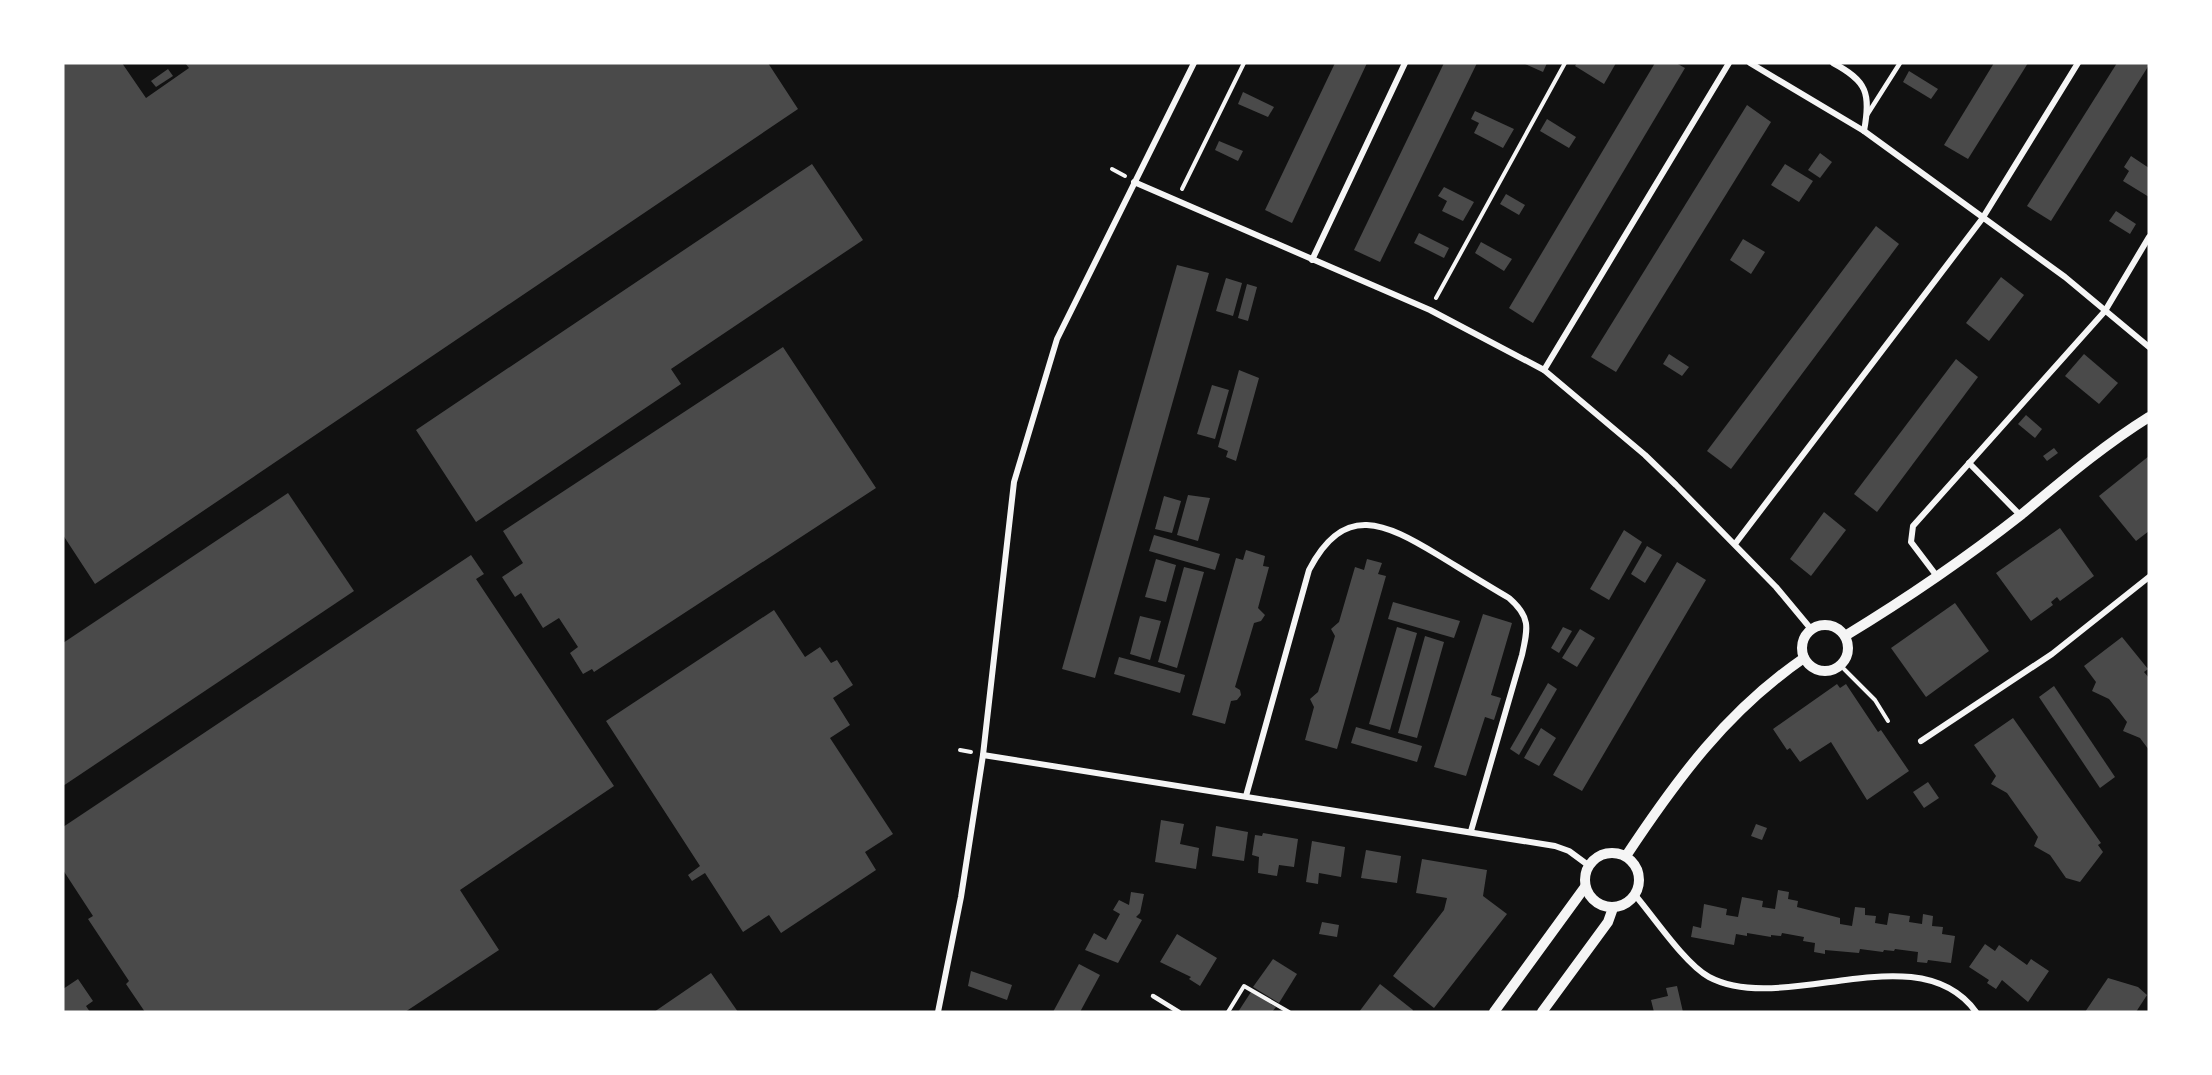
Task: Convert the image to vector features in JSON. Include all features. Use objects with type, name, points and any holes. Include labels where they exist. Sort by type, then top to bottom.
[{"type":"street","points":[[938,1012],[961,897],[983,754],[1014,482],[1057,339],[1194,63]]},
{"type":"street","points":[[1312,260],[1405,63]]},
{"type":"street","points":[[1544,370],[1729,63]]},
{"type":"street","points":[[1750,63],[1864,131],[1982,219],[2065,277],[2149,347]]},
{"type":"street","points":[[1833,63],[1858,78],[1864,87],[1867,116],[1864,131]]},
{"type":"street","points":[[1735,544],[1982,219],[2078,63]]},
{"type":"street","points":[[1134,182],[1430,310],[1544,370],[1645,455],[1735,544],[1811,629]]},
{"type":"street","points":[[1936,575],[1911,542],[1913,526],[2105,310],[2149,237]]},
{"type":"street","points":[[1845,636],[2020,515],[2076,468],[2149,417]]},
{"type":"street","points":[[1969,463],[2020,515]]},
{"type":"street","points":[[1246,796],[1309,570],[1328,541],[1341,530],[1357,525],[1372,524],[1400,532],[1509,598],[1520,608],[1526,618],[1527,632],[1522,655],[1471,831]]},
{"type":"street","points":[[1921,741],[2052,654],[2149,577]]},
{"type":"street","points":[[1827,625],[1837,628],[1845,636],[1848,651],[1845,660],[1838,668],[1829,671],[1819,670],[1804,658],[1803,642],[1811,629],[1827,625]]},
{"type":"street","points":[[1626,856],[1721,727],[1740,708],[1804,658]]},
{"type":"street","points":[[983,754],[1555,846],[1569,851],[1588,865]]},
{"type":"street","points":[[1613,852],[1626,856],[1636,867],[1639,881],[1635,895],[1626,904],[1613,908],[1601,906],[1590,898],[1585,887],[1584,875],[1588,865],[1599,855],[1613,852]]},
{"type":"street","points":[[1494,1012],[1585,887]]},
{"type":"street","points":[[1635,895],[1698,970],[1730,986],[1755,988],[1905,977],[1946,987],[1969,1003],[1976,1012]]},
{"type":"street","points":[[1542,1012],[1608,922],[1613,908]]},
{"type":"lane","points":[[1867,116],[1900,63]]},
{"type":"lane","points":[[1153,996],[1179,1012]]},
{"type":"path","points":[[1176,200],[1244,63]]},
{"type":"path","points":[[1430,310],[1565,63]]},
{"type":"path","points":[[1844,669],[1875,700],[1888,721]]},
{"type":"path","points":[[1228,1012],[1244,986],[1289,1012]]},
{"type":"building","points":[[63,63],[122,63],[146,98],[189,68],[185,63],[768,63],[798,109],[95,584],[63,535]]},
{"type":"building","points":[[1335,63],[1367,63],[1292,223],[1265,210]]},
{"type":"building","points":[[1444,63],[1477,63],[1380,262],[1354,250]]},
{"type":"building","points":[[1523,63],[1547,63],[1543,72]]},
{"type":"building","points":[[1577,63],[1616,63],[1604,84],[1575,66]]},
{"type":"building","points":[[1655,63],[1676,63],[1685,68],[1533,323],[1509,308]]},
{"type":"building","points":[[1994,63],[2028,63],[1968,159],[1944,145]]},
{"type":"building","points":[[2117,63],[2149,63],[2149,65],[2051,221],[2027,206]]},
{"type":"building","points":[[168,69],[173,76],[156,87],[151,81]]},
{"type":"building","points":[[1909,71],[1938,89],[1931,99],[1903,82]]},
{"type":"building","points":[[1243,92],[1274,107],[1268,117],[1238,104]]},
{"type":"building","points":[[1747,105],[1771,122],[1616,372],[1591,357]]},
{"type":"building","points":[[1475,111],[1514,129],[1503,148],[1474,133],[1479,123],[1471,119]]},
{"type":"building","points":[[1547,119],[1576,137],[1569,148],[1540,131]]},
{"type":"building","points":[[1219,141],[1243,151],[1238,161],[1215,150]]},
{"type":"building","points":[[1820,153],[1832,162],[1820,178],[1808,170]]},
{"type":"building","points":[[2131,156],[2149,168],[2149,197],[2123,181],[2129,171],[2124,167]]},
{"type":"building","points":[[812,164],[863,240],[671,369],[681,384],[476,522],[416,430]]},
{"type":"building","points":[[1785,164],[1813,181],[1799,202],[1771,185]]},
{"type":"building","points":[[1444,187],[1474,202],[1463,221],[1442,211],[1447,201],[1438,196]]},
{"type":"building","points":[[1506,194],[1525,205],[1519,215],[1500,204]]},
{"type":"building","points":[[2116,211],[2136,224],[2130,234],[2109,221]]},
{"type":"building","points":[[1876,226],[1899,244],[1731,469],[1707,451]]},
{"type":"building","points":[[1419,233],[1449,248],[1444,258],[1414,243]]},
{"type":"building","points":[[1743,239],[1765,252],[1751,274],[1730,260]]},
{"type":"building","points":[[1481,242],[1512,259],[1504,271],[1475,253]]},
{"type":"building","points":[[1177,265],[1209,273],[1095,678],[1062,669]]},
{"type":"building","points":[[2001,277],[2024,295],[1989,341],[1966,323]]},
{"type":"building","points":[[1226,278],[1242,283],[1233,316],[1216,311]]},
{"type":"building","points":[[1247,284],[1257,287],[1248,321],[1238,318]]},
{"type":"building","points":[[783,347],[876,488],[594,672],[592,669],[583,674],[570,653],[578,647],[559,618],[543,628],[521,593],[515,597],[502,577],[523,563],[503,531]]},
{"type":"building","points":[[1669,354],[1689,367],[1682,376],[1663,364]]},
{"type":"building","points":[[2084,354],[2118,383],[2099,404],[2065,376]]},
{"type":"building","points":[[1956,359],[1978,377],[1877,512],[1854,494]]},
{"type":"building","points":[[1239,370],[1259,378],[1236,461],[1226,457],[1228,451],[1218,447]]},
{"type":"building","points":[[1212,385],[1229,390],[1215,439],[1197,434]]},
{"type":"building","points":[[2026,415],[2042,429],[2035,438],[2018,424]]},
{"type":"building","points":[[2054,448],[2058,453],[2047,461],[2043,456]]},
{"type":"building","points":[[2149,456],[2149,531],[2136,541],[2099,496]]},
{"type":"building","points":[[288,493],[354,591],[63,786],[63,643]]},
{"type":"building","points":[[1188,495],[1210,498],[1198,541],[1177,535]]},
{"type":"building","points":[[1164,496],[1181,501],[1172,533],[1155,529]]},
{"type":"building","points":[[1824,512],[1846,530],[1811,576],[1790,559]]},
{"type":"building","points":[[2060,528],[2094,576],[2060,601],[2057,597],[2051,602],[2053,605],[2031,621],[1996,573]]},
{"type":"building","points":[[1624,530],[1642,542],[1609,600],[1590,589]]},
{"type":"building","points":[[1154,535],[1220,554],[1215,570],[1149,551]]},
{"type":"building","points":[[1647,546],[1662,555],[1645,583],[1631,574]]},
{"type":"building","points":[[1246,550],[1265,556],[1263,566],[1269,567],[1258,608],[1265,615],[1261,621],[1254,623],[1235,687],[1240,690],[1241,695],[1237,700],[1231,701],[1225,724],[1192,715],[1236,558],[1243,560]]},
{"type":"building","points":[[471,555],[484,574],[476,579],[614,786],[460,890],[499,950],[405,1012],[145,1012],[126,984],[129,981],[88,919],[93,916],[63,870],[63,827]]},
{"type":"building","points":[[1156,559],[1176,565],[1166,602],[1145,597]]},
{"type":"building","points":[[1367,559],[1382,563],[1378,574],[1386,576],[1337,749],[1305,740],[1314,707],[1310,699],[1318,692],[1335,636],[1331,629],[1339,622],[1355,567],[1364,570]]},
{"type":"building","points":[[1677,562],[1706,580],[1582,791],[1553,775]]},
{"type":"building","points":[[1184,567],[1204,572],[1177,668],[1158,662]]},
{"type":"building","points":[[1393,602],[1460,621],[1454,638],[1388,619]]},
{"type":"building","points":[[1955,603],[1989,651],[1926,697],[1891,648]]},
{"type":"building","points":[[774,610],[805,657],[820,647],[831,663],[837,660],[853,685],[833,698],[850,725],[830,738],[893,834],[865,852],[876,870],[781,933],[769,915],[743,932],[705,873],[692,881],[688,875],[700,866],[606,721]]},
{"type":"building","points":[[1483,614],[1512,623],[1491,695],[1501,698],[1494,720],[1485,717],[1466,776],[1434,767]]},
{"type":"building","points":[[1140,616],[1161,621],[1150,660],[1130,654]]},
{"type":"building","points":[[1397,627],[1417,633],[1390,730],[1369,724]]},
{"type":"building","points":[[1563,627],[1572,631],[1559,653],[1551,648]]},
{"type":"building","points":[[1580,629],[1595,638],[1577,667],[1562,658]]},
{"type":"building","points":[[1425,636],[1444,642],[1417,738],[1398,733]]},
{"type":"building","points":[[2122,637],[2148,669],[2144,672],[2149,678],[2149,750],[2140,738],[2123,731],[2127,722],[2109,699],[2092,691],[2096,682],[2084,666]]},
{"type":"building","points":[[1119,657],[1185,675],[1180,693],[1114,674]]},
{"type":"building","points":[[1548,683],[1557,689],[1519,755],[1510,749]]},
{"type":"building","points":[[1837,684],[1840,688],[1846,684],[1878,732],[1881,730],[1909,771],[1867,800],[1831,742],[1800,762],[1790,748],[1787,750],[1773,729]]},
{"type":"building","points":[[2054,686],[2115,777],[2100,788],[2039,697]]},
{"type":"building","points":[[2013,718],[2101,843],[2098,845],[2103,852],[2080,882],[2066,878],[2050,855],[2034,846],[2038,837],[2007,793],[1991,784],[1996,776],[1974,745]]},
{"type":"building","points":[[1356,727],[1422,746],[1417,762],[1351,743]]},
{"type":"building","points":[[1541,728],[1556,738],[1539,766],[1524,758]]},
{"type":"building","points":[[1928,782],[1939,798],[1924,808],[1913,792]]},
{"type":"building","points":[[1161,820],[1184,824],[1180,844],[1199,848],[1196,869],[1155,862]]},
{"type":"building","points":[[1756,824],[1767,828],[1762,840],[1751,836]]},
{"type":"building","points":[[1216,826],[1248,832],[1244,861],[1212,856]]},
{"type":"building","points":[[1263,833],[1298,839],[1294,867],[1279,865],[1277,876],[1258,873],[1259,857],[1252,855],[1255,835],[1262,836]]},
{"type":"building","points":[[1312,841],[1345,847],[1341,877],[1319,873],[1318,884],[1306,882]]},
{"type":"building","points":[[1366,850],[1401,856],[1397,883],[1361,878]]},
{"type":"building","points":[[1422,859],[1487,870],[1483,896],[1507,914],[1434,1008],[1393,976],[1444,910],[1447,898],[1416,893]]},
{"type":"building","points":[[1778,890],[1789,892],[1788,899],[1798,901],[1797,907],[1840,918],[1840,924],[1852,926],[1855,907],[1865,908],[1865,915],[1876,916],[1875,923],[1887,925],[1889,913],[1910,916],[1909,922],[1922,924],[1923,914],[1933,916],[1932,926],[1943,927],[1942,934],[1955,936],[1951,963],[1928,960],[1927,963],[1917,962],[1918,952],[1895,949],[1883,952],[1860,949],[1859,953],[1825,950],[1825,954],[1814,952],[1815,943],[1803,941],[1804,937],[1782,933],[1781,936],[1771,935],[1771,937],[1747,933],[1747,936],[1736,934],[1734,945],[1691,937],[1693,926],[1701,928],[1704,904],[1727,909],[1726,915],[1738,917],[1742,897],[1763,901],[1762,907],[1775,909]]},
{"type":"building","points":[[1131,892],[1144,894],[1140,913],[1136,917],[1142,920],[1118,963],[1085,950],[1094,933],[1106,940],[1120,914],[1113,910],[1119,900],[1129,905]]},
{"type":"building","points":[[1322,922],[1339,925],[1337,937],[1319,934]]},
{"type":"building","points":[[1177,934],[1217,958],[1200,986],[1189,979],[1191,977],[1160,962]]},
{"type":"building","points":[[1985,944],[1995,951],[1999,945],[2027,965],[2031,959],[2049,971],[2028,1002],[2002,980],[1996,989],[1987,983],[1989,980],[1969,967]]},
{"type":"building","points":[[1273,959],[1297,974],[1279,1003],[1253,987]]},
{"type":"building","points":[[1079,964],[1100,975],[1080,1012],[1053,1012]]},
{"type":"building","points":[[971,971],[1012,985],[1007,1000],[968,986]]},
{"type":"building","points":[[711,973],[738,1012],[654,1012]]},
{"type":"building","points":[[2108,978],[2138,987],[2147,995],[2136,1012],[2085,1012]]},
{"type":"building","points":[[78,979],[93,1001],[86,1006],[90,1012],[63,1012],[63,989]]},
{"type":"building","points":[[1380,984],[1413,1010],[1412,1012],[1359,1012]]},
{"type":"building","points":[[1677,986],[1683,1012],[1654,1012],[1651,1000],[1668,996],[1666,988]]},
{"type":"building","points":[[1251,992],[1276,1007],[1272,1012],[1238,1012]]}]
